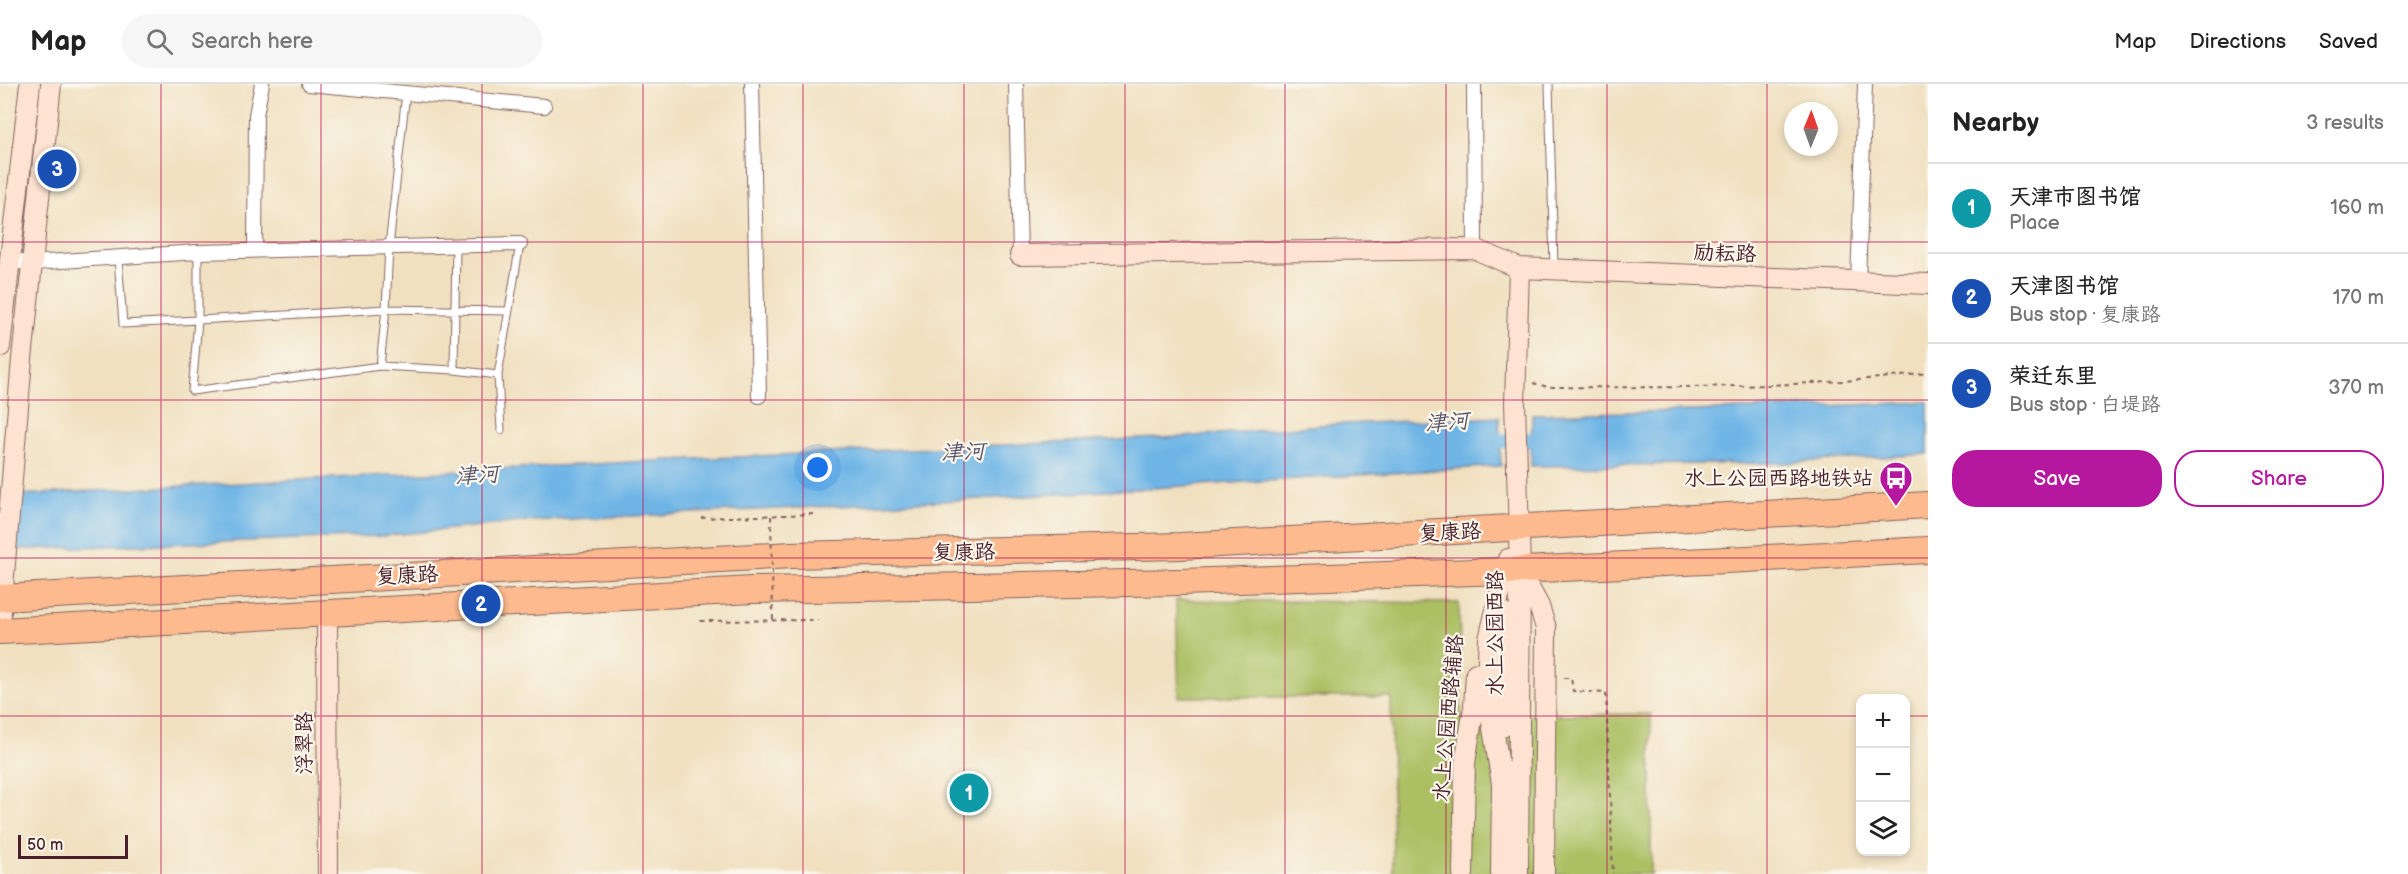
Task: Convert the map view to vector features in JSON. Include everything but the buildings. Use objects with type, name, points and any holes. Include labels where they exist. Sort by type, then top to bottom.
[{"type":"highway","name":"复康路","points":[[0,598],[792,555],[1181,546],[1928,505]]},
{"type":"highway","name":"复康路","points":[[0,631],[752,590],[1180,582],[1512,571],[1928,550]]},
{"type":"street","points":[[0,347],[30,84]]},
{"type":"street","points":[[0,623],[0,598],[31,263],[51,84]]},
{"type":"street","points":[[255,250],[256,116],[262,84]]},
{"type":"street","points":[[309,84],[406,93],[442,93],[544,106]]},
{"type":"street","points":[[752,84],[759,396]]},
{"type":"street","points":[[1016,84],[1020,255],[1475,249],[1474,84]]},
{"type":"street","points":[[1858,282],[1865,84]]},
{"type":"street","points":[[9,261],[31,263],[255,250],[520,244]]},
{"type":"street","name":"励耘路","points":[[1475,249],[1520,268],[1928,284]]},
{"type":"street","name":"水上公园西路","points":[[1502,874],[1510,783],[1512,571],[1517,528],[1515,403],[1520,268]]},
{"type":"street","points":[[1512,571],[1539,606],[1545,628],[1544,874]]},
{"type":"street","name":"水上公园西路","points":[[1512,571],[1489,639],[1488,697],[1510,783],[1518,874]]},
{"type":"street","name":"水上公园西路辅路","points":[[1463,874],[1464,763],[1476,688],[1477,636],[1480,623],[1512,571]]},
{"type":"street","name":"浮翠路","points":[[327,613],[328,874]]},
{"type":"lane","points":[[1549,84],[1554,270]]},
{"type":"lane","points":[[380,366],[389,247],[406,93]]},
{"type":"lane","points":[[501,430],[498,375],[520,244]]},
{"type":"lane","points":[[454,369],[456,245]]},
{"type":"lane","points":[[198,252],[198,320],[192,391],[380,366],[454,369],[498,375]]},
{"type":"lane","points":[[118,258],[123,324],[386,309],[508,311]]},
{"type":"path","points":[[1516,378],[1548,387],[1702,388],[1876,379],[1928,373]]},
{"type":"path","points":[[701,518],[813,514]]},
{"type":"path","points":[[771,516],[773,621]]},
{"type":"path","points":[[700,621],[818,620]]},
{"type":"path","points":[[1546,677],[1570,678],[1573,691],[1606,693],[1613,874]]},
{"type":"green space","points":[[1176,600],[1459,603],[1461,716],[1651,714],[1651,874],[1393,874],[1391,697],[1179,697]]},
{"type":"water","points":[[1928,402],[1928,454],[1785,463],[1531,466],[1532,414],[1693,411]]},
{"type":"water","points":[[1499,417],[1501,466],[962,500],[530,521],[382,536],[0,550],[0,496],[668,460],[1183,437],[1321,425]]},
{"type":"waterway","name":"津河","points":[[1480,442],[1552,439]]},
{"type":"place","name":"荣迁东里","points":[[57,169]]},
{"type":"place","name":"水上公园西路地铁站","points":[[1896,507]]},
{"type":"place","name":"天津图书馆","points":[[481,604]]},
{"type":"place","name":"天津市图书馆","points":[[969,793]]}]
